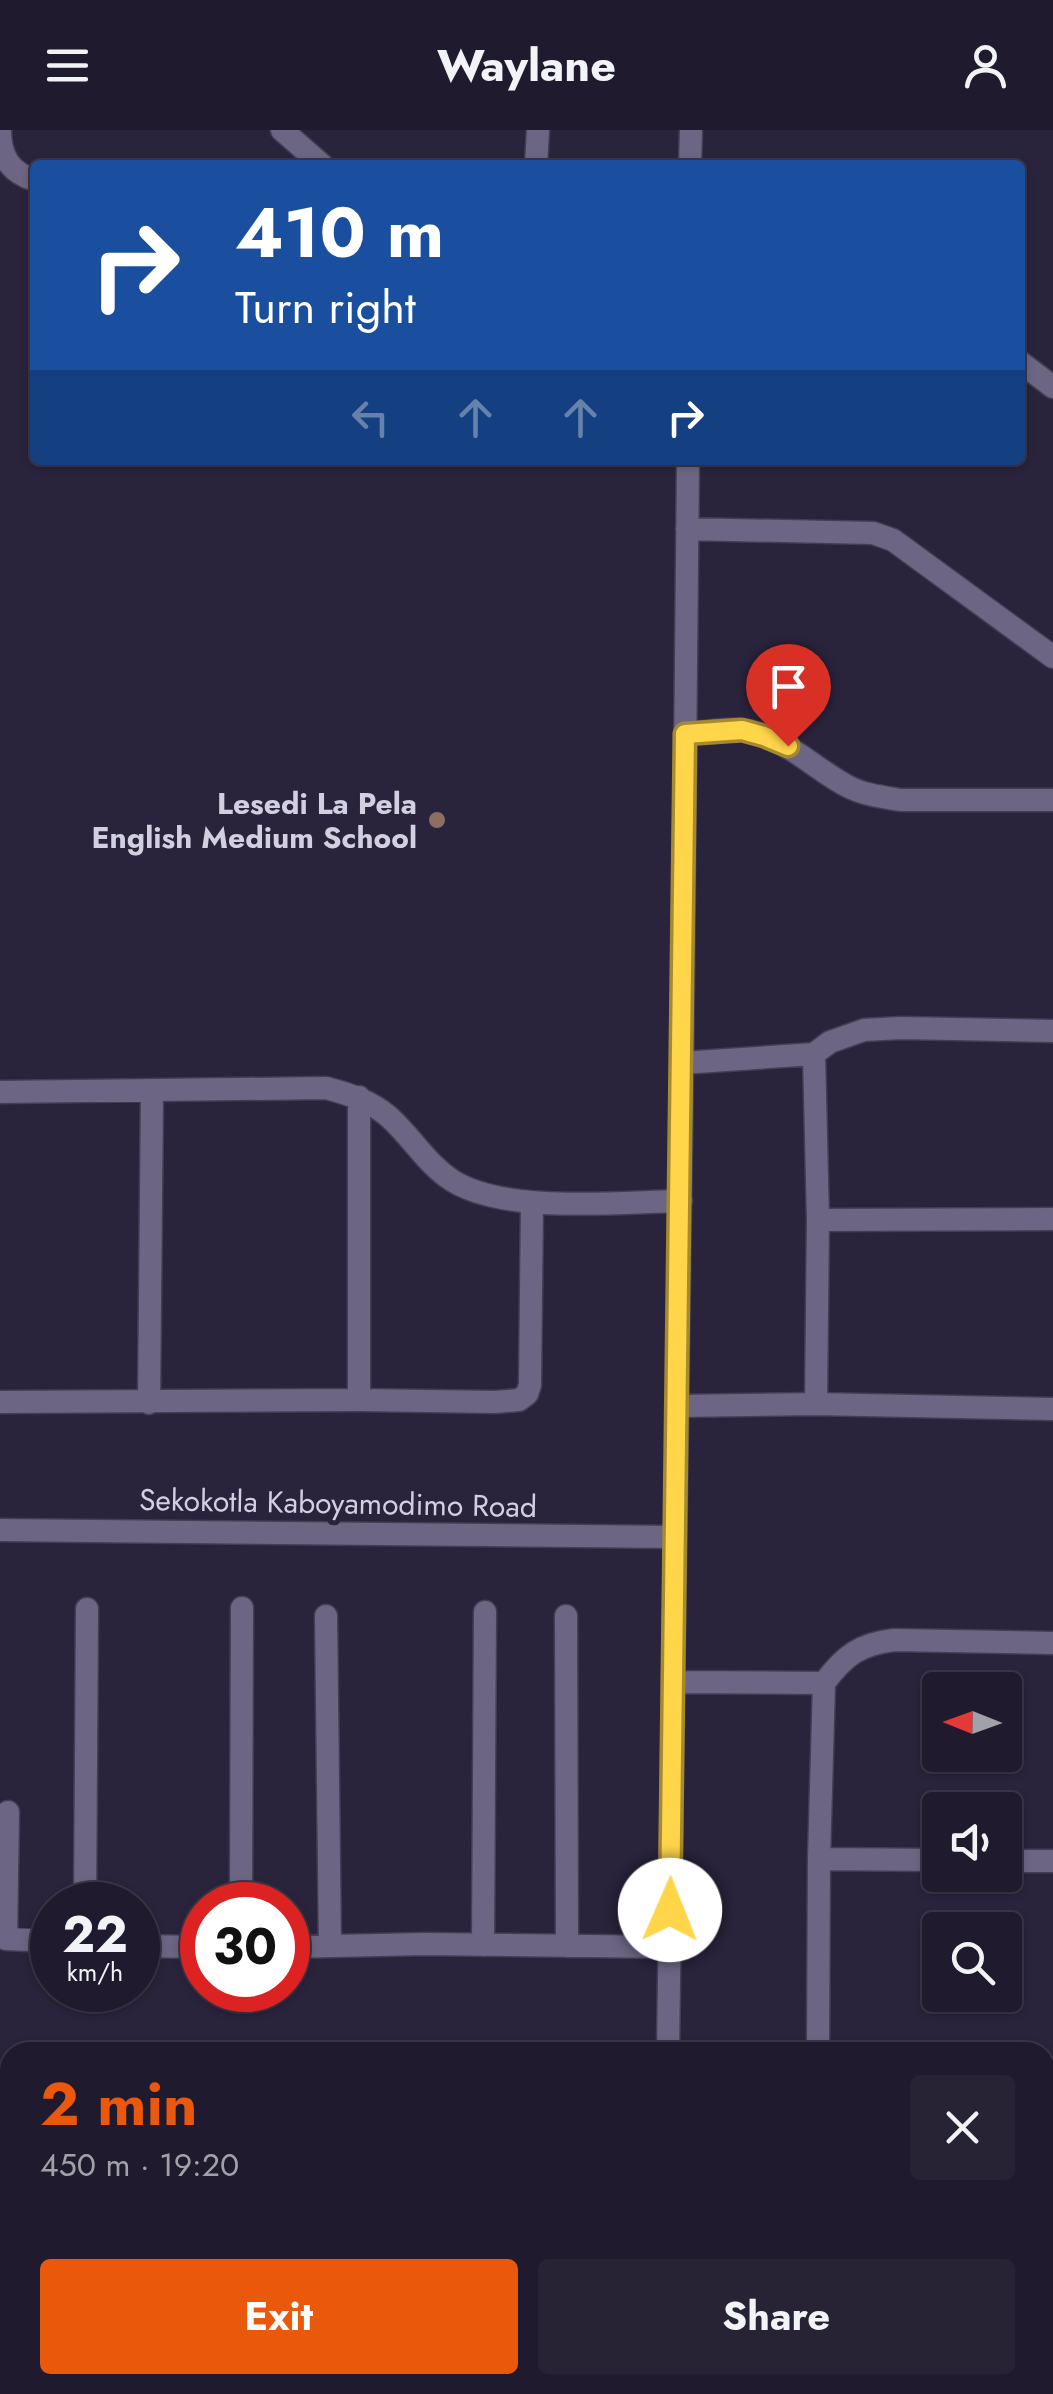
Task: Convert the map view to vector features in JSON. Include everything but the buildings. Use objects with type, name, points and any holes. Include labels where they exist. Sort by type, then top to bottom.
[{"type":"street","points":[[0,130],[10,167],[30,178]]},
{"type":"street","points":[[282,130],[316,160]]},
{"type":"street","points":[[536,160],[538,130]]},
{"type":"street","points":[[690,160],[691,130]]},
{"type":"street","points":[[1025,366],[1053,387]]},
{"type":"street","points":[[668,2042],[688,465]]},
{"type":"street","points":[[687,529],[883,536],[920,558],[1053,657]]},
{"type":"street","points":[[685,734],[742,730],[764,736],[788,746],[847,786],[881,797],[1053,800]]},
{"type":"street","points":[[682,1063],[814,1054],[830,1042],[864,1030],[1053,1031]]},
{"type":"street","points":[[814,1054],[818,1220],[816,1404]]},
{"type":"street","points":[[0,1092],[326,1088],[359,1097],[388,1116],[432,1166],[478,1194],[532,1203],[680,1201]]},
{"type":"street","points":[[149,1402],[152,1092]]},
{"type":"street","points":[[358,1400],[359,1097]]},
{"type":"street","points":[[0,1402],[519,1400],[530,1385],[532,1203]]},
{"type":"street","points":[[818,1220],[1053,1218]]},
{"type":"street","points":[[677,1406],[816,1404],[1053,1409]]},
{"type":"street","name":"Sekokotla Kaboyamodimo Road","points":[[0,1530],[675,1537]]},
{"type":"street","points":[[241,1882],[242,1608]]},
{"type":"street","points":[[84,1882],[87,1610]]},
{"type":"street","points":[[483,1945],[485,1612]]},
{"type":"street","points":[[326,1616],[330,1946]]},
{"type":"street","points":[[566,1616],[567,1946]]},
{"type":"street","points":[[818,2042],[818,1859],[824,1683],[848,1656],[873,1642],[1053,1643]]},
{"type":"street","points":[[674,1682],[824,1683]]},
{"type":"street","points":[[8,1812],[3,1939],[30,1940]]},
{"type":"street","points":[[818,1859],[922,1860]]},
{"type":"street","points":[[1022,1861],[1053,1861]]},
{"type":"street","points":[[310,1946],[670,1947]]},
{"type":"place","name":"Lesedi La Pela English Medium School","points":[[437,820]]},
{"type":"route","points":[[670,1910],[685,734],[742,730],[788,746]]}]
